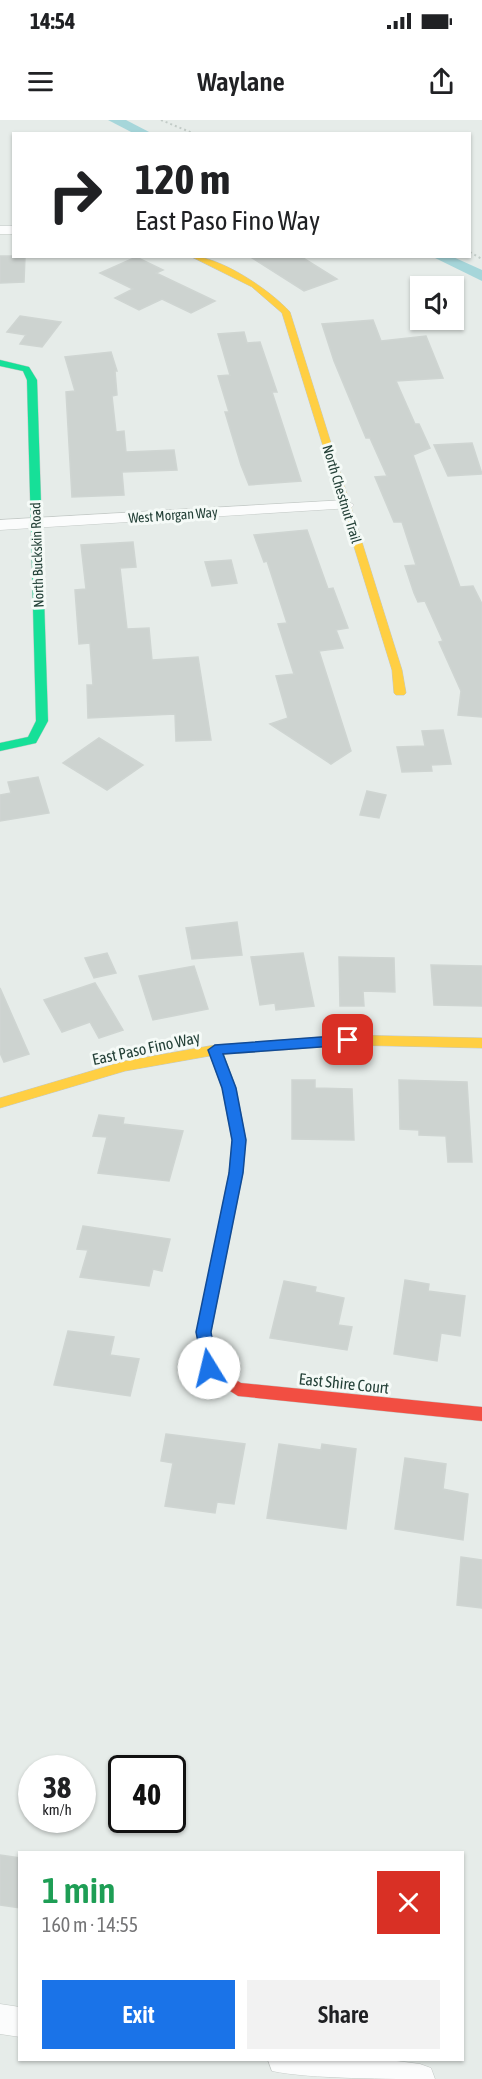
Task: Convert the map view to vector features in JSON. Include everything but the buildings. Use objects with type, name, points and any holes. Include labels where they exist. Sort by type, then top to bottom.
[{"type":"street","name":"North Chestnut Trail","points":[[198,258],[247,280],[274,298],[286,312],[398,670],[400,693]]},
{"type":"street","name":"North Buckskin Road","points":[[0,363],[26,369],[32,380],[42,721],[32,740],[0,747]]},
{"type":"street","name":"West Morgan Way","points":[[0,525],[346,505]]},
{"type":"street","name":"East Paso Fino Way","points":[[0,1103],[125,1066],[215,1050],[348,1040],[482,1043]]},
{"type":"street","name":"East Shire Court","points":[[215,1050],[229,1088],[239,1140],[236,1173],[204,1332],[209,1368],[238,1389],[482,1414]]},
{"type":"street","points":[[0,2019],[18,2022]]},
{"type":"street","points":[[290,2061],[420,2079]]},
{"type":"path","points":[[161,120],[190,132]]},
{"type":"waterway","points":[[115,120],[142,132]]},
{"type":"waterway","points":[[442,258],[482,276]]},
{"type":"traffic: fast","points":[[0,363],[26,369],[32,380],[42,721],[32,740],[0,747]]},
{"type":"traffic: fast","points":[[215,1050],[229,1088],[239,1140],[236,1173],[204,1332],[209,1368],[221,1377]]},
{"type":"traffic: slow","points":[[198,258],[255,285],[286,312],[397,670],[400,693]]},
{"type":"traffic: slow","points":[[0,1103],[125,1066],[215,1050],[348,1040],[482,1043]]},
{"type":"traffic: jam","points":[[221,1377],[238,1389],[482,1414]]},
{"type":"route","points":[[209,1368],[204,1332],[236,1173],[239,1140],[229,1088],[215,1050],[348,1040]]}]
